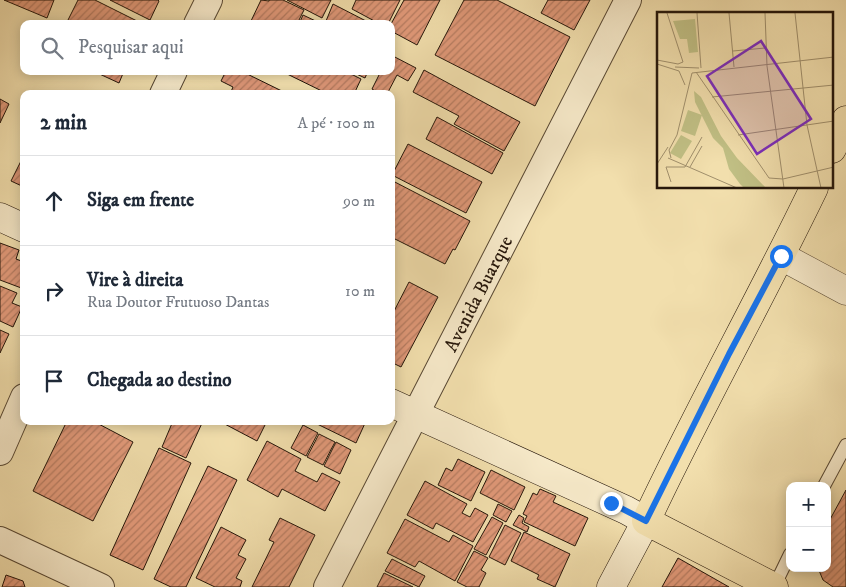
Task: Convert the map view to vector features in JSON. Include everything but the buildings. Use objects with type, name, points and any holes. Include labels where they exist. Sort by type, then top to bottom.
[{"type":"main road","points":[[834,145],[845,122]]},
{"type":"main road","points":[[611,587],[814,189]]},
{"type":"main road","points":[[0,217],[20,226]]},
{"type":"main road","points":[[781,256],[846,291]]},
{"type":"main road","points":[[403,408],[626,510],[774,587]]},
{"type":"street","points":[[199,20],[209,0]]},
{"type":"street","name":"Avenida Buarque","points":[[327,587],[403,408],[628,0]]},
{"type":"street","points":[[165,90],[172,75]]},
{"type":"street","points":[[0,452],[20,406]]},
{"type":"street","points":[[0,540],[101,587]]},
{"type":"lane","points":[[826,482],[846,445]]},
{"type":"lane","points":[[774,587],[786,562]]},
{"type":"route","points":[[611,503],[646,521],[729,354],[781,256]]}]
